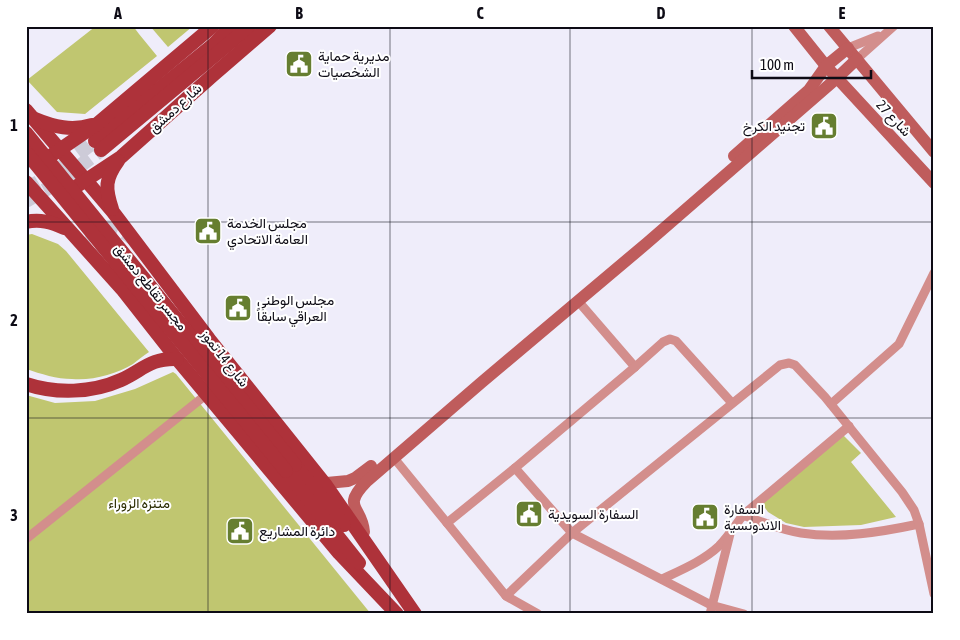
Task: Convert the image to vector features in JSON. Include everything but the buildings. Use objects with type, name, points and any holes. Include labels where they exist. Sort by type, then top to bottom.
[{"type":"main road","points":[[56,152],[97,124],[213,26]]},
{"type":"main road","name":"شارع دمشق","points":[[232,26],[213,45],[98,145],[250,26]]},
{"type":"main road","name":"شارع دمشق","points":[[81,183],[121,157],[270,26]]},
{"type":"main road","points":[[30,114],[55,126],[66,128],[82,128],[97,124]]},
{"type":"main road","name":"شارع 14 تموز","points":[[30,114],[56,152],[81,183],[113,212],[209,339],[325,484],[398,614]]},
{"type":"main road","name":"مجسر تقاطع دمشق","points":[[26,133],[290,468]]},
{"type":"main road","name":"مجسر تقاطع دمشق","points":[[26,152],[290,468]]},
{"type":"main road","points":[[113,212],[107,183],[111,171],[121,157]]},
{"type":"main road","name":"شارع 14 تموز","points":[[28,175],[51,202],[70,232],[122,289],[177,359],[339,553],[398,614]]},
{"type":"main road","points":[[26,217],[51,202]]},
{"type":"main road","points":[[26,222],[40,220],[49,222],[70,232]]},
{"type":"main road","points":[[26,384],[62,391],[92,389],[121,380],[156,361],[177,359]]},
{"type":"main road","name":"شارع 14 تموز","points":[[290,468],[359,546]]},
{"type":"main road","name":"شارع 14 تموز","points":[[290,468],[310,484],[415,614]]},
{"type":"main road","points":[[339,553],[346,556],[359,546]]},
{"type":"street","name":"شارع 27","points":[[794,26],[826,66],[934,183]]},
{"type":"street","name":"شارع 27","points":[[829,26],[934,152]]},
{"type":"street","points":[[359,546],[364,528],[354,505],[354,497],[366,482],[647,243],[894,26]]},
{"type":"street","points":[[310,484],[348,481],[361,475],[616,260],[809,90],[826,66],[848,48],[885,34]]},
{"type":"street","points":[[831,404],[899,344],[934,273]]},
{"type":"street","points":[[578,301],[635,367]]},
{"type":"street","points":[[447,523],[515,468],[663,342],[670,339],[676,341],[732,403]]},
{"type":"street","points":[[506,596],[572,533],[780,365],[789,363],[795,365],[831,404],[902,492],[914,510],[919,524],[934,594]]},
{"type":"street","points":[[26,539],[207,394]]},
{"type":"street","points":[[662,580],[700,560],[718,546],[731,533],[743,515],[849,426]]},
{"type":"street","points":[[394,458],[506,596],[538,614]]},
{"type":"street","points":[[515,468],[572,533],[662,580],[710,610],[744,614]]},
{"type":"street","points":[[743,515],[780,528],[800,533],[823,535],[856,534],[919,524]]},
{"type":"street","points":[[710,610],[731,533]]},
{"type":"green space","points":[[96,26],[133,26],[157,56],[85,114],[57,112],[27,80]]},
{"type":"green space","points":[[150,26],[193,26],[168,47]]},
{"type":"green space","points":[[32,234],[58,244],[66,251],[149,352],[133,364],[119,371],[88,379],[61,378],[26,369],[26,235]]},
{"type":"green space","name":"متنزه الزوراء","points":[[173,372],[371,614],[26,614],[26,395],[55,403],[95,401],[135,389]]},
{"type":"green space","points":[[843,435],[861,453],[851,462],[896,517],[861,525],[804,527],[786,523],[768,512],[763,505],[764,502]]},
{"type":"tunnel","points":[[26,189],[52,174],[95,141]]},
{"type":"tunnel","points":[[26,201],[59,182],[101,150]]},
{"type":"tunnel","points":[[101,261],[92,244],[92,238],[100,229],[114,228],[132,238]]},
{"type":"place","name":"مديرية حماية الشخصيات","points":[[299,64]]},
{"type":"place","name":"تجنيد الكرخ","points":[[824,126]]},
{"type":"place","name":"مجلس الخدمة العامة الاتحادي","points":[[208,231]]},
{"type":"place","name":"مجلس الوطني العراقي سابقاً","points":[[238,308]]},
{"type":"place","name":"السفارة السويدية","points":[[529,514]]},
{"type":"place","name":"السفارة الاندونسية","points":[[705,517]]},
{"type":"place","name":"دائرة المشاريع","points":[[240,531]]}]
